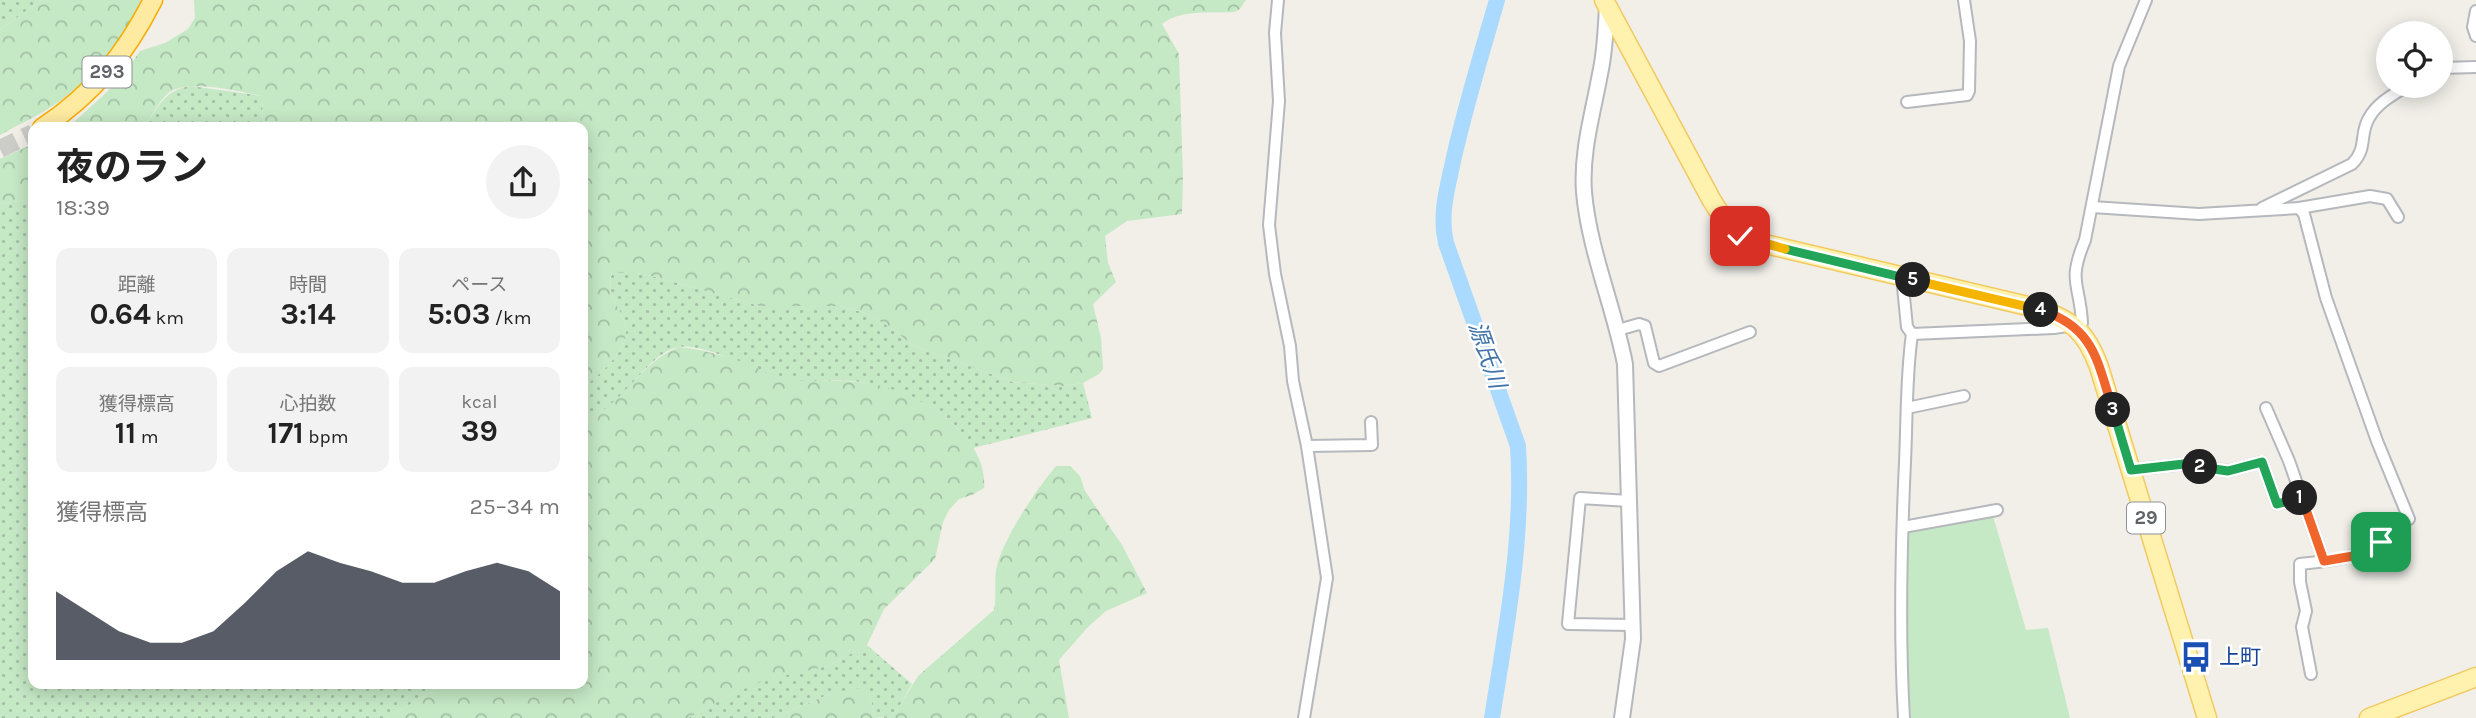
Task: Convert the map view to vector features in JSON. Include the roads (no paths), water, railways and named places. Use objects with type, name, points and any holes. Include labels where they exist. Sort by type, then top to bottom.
[{"type":"highway","name":"293","points":[[50,122],[74,105],[120,57],[153,0]]},
{"type":"main road","points":[[1607,2],[1711,199],[1735,232],[1761,243],[2036,309],[2076,327]]},
{"type":"main road","name":"29","points":[[2076,327],[2094,352],[2207,718]]},
{"type":"main road","points":[[2369,718],[2476,677]]},
{"type":"street","points":[[1278,0],[1275,33],[1279,101],[1269,225],[1327,579],[1304,718]]},
{"type":"street","points":[[1907,102],[1967,95],[1970,41],[1964,0]]},
{"type":"street","points":[[1912,334],[2076,327],[2082,323],[2074,279],[2076,263],[2085,240],[2119,66],[2146,0]]},
{"type":"street","points":[[1607,2],[1601,71],[1585,153],[1584,191],[1590,229],[1625,364],[1633,625],[1628,692],[1622,718]]},
{"type":"street","points":[[2476,11],[2473,27],[2476,36]]},
{"type":"street","points":[[2453,68],[2476,67]]},
{"type":"street","points":[[2257,211],[2352,163],[2360,156],[2369,118],[2390,98]]},
{"type":"street","points":[[2092,207],[2199,214],[2299,208],[2370,196],[2387,199],[2398,217]]},
{"type":"street","points":[[2299,208],[2304,214],[2326,298],[2377,441],[2409,519]]},
{"type":"street","points":[[1902,277],[1906,327],[1912,334],[1903,527],[1901,671],[1904,718]]},
{"type":"street","points":[[1618,330],[1639,324],[1646,326],[1654,363],[1659,366],[1749,332]]},
{"type":"street","points":[[1907,408],[1965,396]]},
{"type":"street","points":[[2266,408],[2324,561]]},
{"type":"street","points":[[1307,446],[1371,445],[1371,422]]},
{"type":"street","points":[[2131,470],[2184,464],[2228,471],[2262,462],[2277,504],[2302,498]]},
{"type":"street","points":[[1629,501],[1580,498],[1568,624],[1633,625]]},
{"type":"street","points":[[1903,527],[1997,510]]},
{"type":"street","points":[[2311,674],[2302,627],[2306,611],[2300,564],[2365,554],[2381,542]]},
{"type":"waterway","name":"源氏川","points":[[1492,718],[1516,549],[1518,446],[1446,243],[1443,221],[1459,137],[1497,0]]},
{"type":"tunnel","points":[[0,149],[28,135]]},
{"type":"place","name":"上町","points":[[2196,657]]}]
